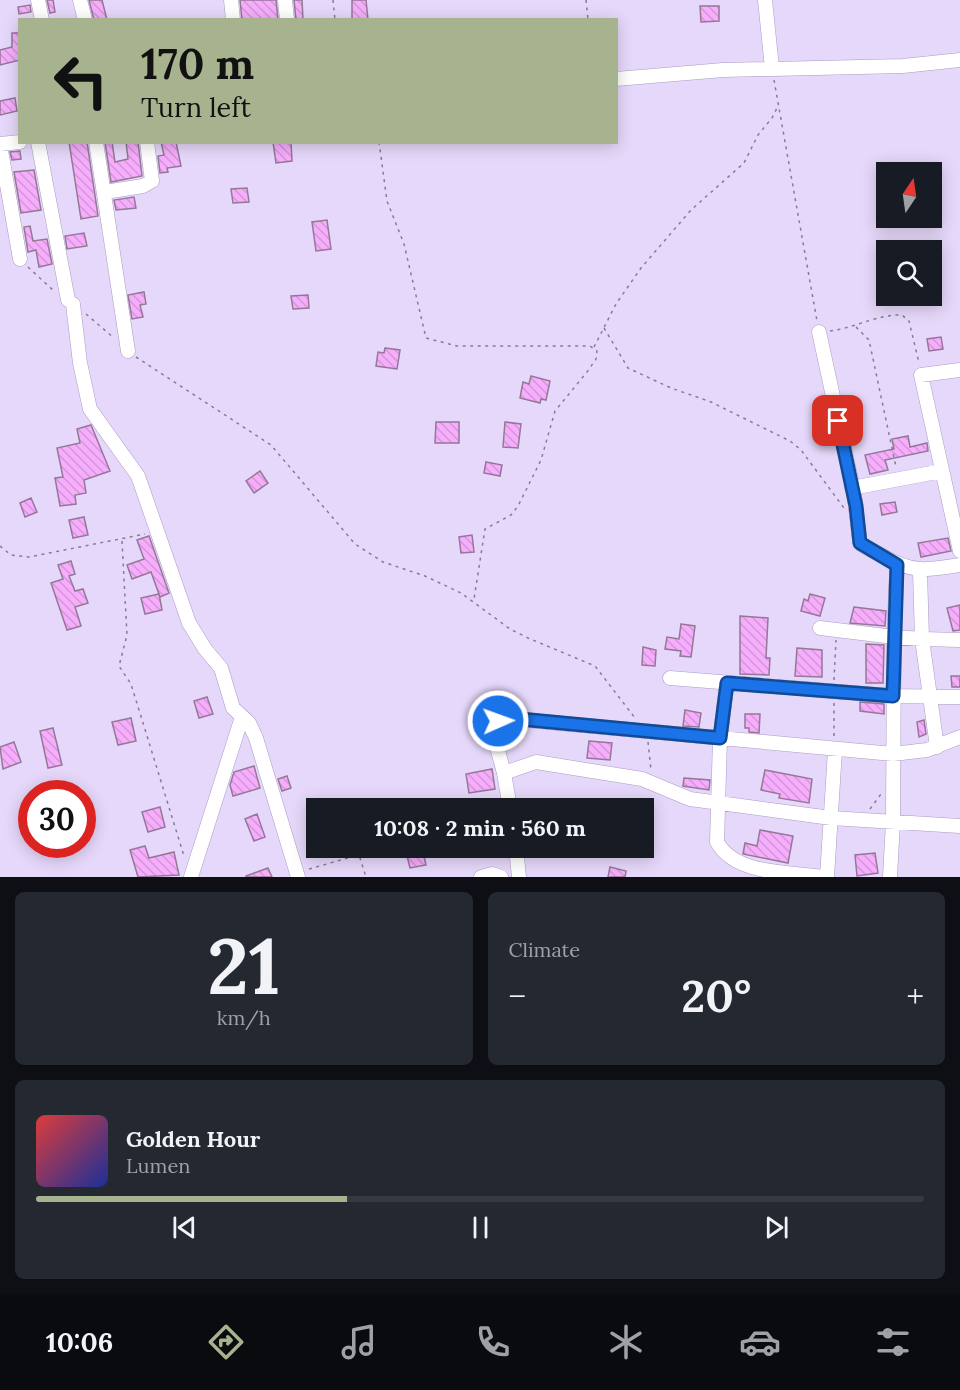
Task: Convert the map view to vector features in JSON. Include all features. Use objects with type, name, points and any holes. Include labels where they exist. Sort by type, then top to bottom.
[{"type":"street","points":[[38,0],[42,18]]},
{"type":"street","points":[[80,0],[84,18]]},
{"type":"street","points":[[231,0],[233,18]]},
{"type":"street","points":[[285,0],[287,18]]},
{"type":"street","points":[[765,0],[772,68]]},
{"type":"street","points":[[618,79],[772,68],[903,66],[960,60]]},
{"type":"street","points":[[18,142],[0,145],[20,259]]},
{"type":"street","points":[[38,144],[90,409],[138,476],[189,622],[205,649],[222,668],[231,704],[256,738],[297,875]]},
{"type":"street","points":[[96,144],[128,351]]},
{"type":"street","points":[[105,192],[143,186],[152,181],[147,144]]},
{"type":"street","points":[[819,332],[852,488],[859,539],[864,547],[897,565],[920,570],[960,565]]},
{"type":"street","points":[[960,370],[921,375],[960,551]]},
{"type":"street","points":[[852,488],[942,471]]},
{"type":"street","points":[[890,877],[897,565]]},
{"type":"street","points":[[920,570],[922,639],[938,747]]},
{"type":"street","points":[[819,628],[894,637],[960,640]]},
{"type":"street","points":[[670,678],[893,696],[960,697]]},
{"type":"street","points":[[727,683],[720,738],[717,842],[721,850],[734,860],[751,867],[822,877]]},
{"type":"street","points":[[191,877],[242,717]]},
{"type":"street","points":[[508,798],[495,731],[497,723],[502,718],[894,754],[938,747],[960,737]]},
{"type":"street","points":[[827,877],[835,750]]},
{"type":"street","points":[[504,773],[536,762],[642,779],[675,795],[718,802],[831,818],[960,826]]},
{"type":"street","points":[[517,858],[519,877]]},
{"type":"street","points":[[482,877],[492,874],[501,877]]},
{"type":"path","points":[[333,0],[334,18]]},
{"type":"path","points":[[586,0],[588,18]]},
{"type":"path","points":[[772,68],[808,282],[819,332],[855,327],[882,316],[907,317],[921,375]]},
{"type":"path","points":[[594,348],[616,304],[641,268],[691,210],[744,163],[758,135],[779,105]]},
{"type":"path","points":[[379,144],[387,201],[404,244],[426,338],[457,346],[533,345],[594,348]]},
{"type":"path","points":[[20,259],[40,280],[128,351],[271,445],[355,544],[383,562],[425,576],[473,601],[519,634],[595,666],[610,688],[647,732],[652,784]]},
{"type":"path","points":[[855,327],[869,340],[898,480]]},
{"type":"path","points":[[604,328],[628,368],[671,388],[711,402],[790,441],[801,450],[857,525]]},
{"type":"path","points":[[473,601],[485,529],[511,514],[518,506],[542,460],[555,411],[596,359],[597,351],[594,348]]},
{"type":"path","points":[[0,546],[11,555],[22,557],[122,541],[158,531]]},
{"type":"path","points":[[122,541],[127,635],[119,666],[132,689],[184,856]]},
{"type":"path","points":[[862,820],[881,794]]},
{"type":"path","points":[[297,875],[355,856],[360,858],[366,877]]},
{"type":"building","points":[[47,0],[53,0],[55,12],[50,13]]},
{"type":"building","points":[[89,0],[102,0],[106,18],[94,18]]},
{"type":"building","points":[[240,0],[276,0],[278,18],[242,18]]},
{"type":"building","points":[[294,0],[302,0],[303,18],[296,18]]},
{"type":"building","points":[[352,0],[366,0],[368,18],[352,18]]},
{"type":"building","points":[[30,5],[31,12],[19,14],[18,7]]},
{"type":"building","points":[[700,6],[719,6],[719,21],[701,22]]},
{"type":"building","points":[[12,33],[18,33],[18,60],[0,65],[0,50],[12,47]]},
{"type":"building","points":[[15,98],[17,111],[0,115],[0,101]]},
{"type":"building","points":[[69,144],[87,144],[98,216],[81,219]]},
{"type":"building","points":[[105,144],[112,144],[115,162],[128,159],[126,144],[138,144],[142,176],[111,182]]},
{"type":"building","points":[[161,144],[176,144],[181,166],[167,168],[168,172],[160,173],[158,156],[164,155]]},
{"type":"building","points":[[273,144],[291,144],[292,161],[276,163]]},
{"type":"building","points":[[20,151],[21,159],[12,160],[10,152]]},
{"type":"building","points":[[34,170],[41,210],[21,213],[14,172]]},
{"type":"building","points":[[247,188],[249,202],[233,203],[231,189]]},
{"type":"building","points":[[134,197],[136,208],[116,210],[114,200]]},
{"type":"building","points":[[327,220],[331,249],[316,251],[312,222]]},
{"type":"building","points":[[30,226],[33,241],[47,239],[52,264],[39,267],[36,250],[28,252],[24,227]]},
{"type":"building","points":[[84,233],[87,246],[67,249],[65,236]]},
{"type":"building","points":[[144,292],[146,304],[140,305],[143,317],[132,319],[128,295]]},
{"type":"building","points":[[308,295],[309,308],[293,309],[291,296]]},
{"type":"building","points":[[941,337],[943,349],[929,351],[927,339]]},
{"type":"building","points":[[385,348],[400,350],[397,369],[376,366],[378,352],[384,353]]},
{"type":"building","points":[[531,376],[550,381],[546,400],[541,399],[540,403],[520,398],[523,382],[529,384]]},
{"type":"building","points":[[436,422],[459,422],[459,443],[435,443]]},
{"type":"building","points":[[505,422],[521,424],[518,448],[503,447]]},
{"type":"building","points":[[91,425],[110,471],[84,480],[86,493],[75,495],[76,504],[60,506],[55,478],[63,477],[57,448],[80,443],[77,429]]},
{"type":"building","points":[[908,436],[910,447],[927,443],[928,451],[885,460],[888,470],[870,474],[865,455],[894,449],[892,439]]},
{"type":"building","points":[[486,462],[502,465],[500,476],[484,473]]},
{"type":"building","points":[[260,471],[268,483],[254,493],[246,481]]},
{"type":"building","points":[[31,498],[37,512],[25,517],[20,503]]},
{"type":"building","points":[[895,502],[897,512],[882,515],[880,504]]},
{"type":"building","points":[[84,517],[88,535],[73,538],[69,520]]},
{"type":"building","points":[[472,535],[474,552],[461,553],[459,537]]},
{"type":"building","points":[[149,536],[169,593],[160,597],[151,572],[132,579],[127,565],[144,559],[137,540]]},
{"type":"building","points":[[948,538],[951,551],[921,557],[918,543]]},
{"type":"building","points":[[71,561],[75,574],[69,576],[75,591],[83,589],[88,603],[75,607],[81,626],[67,630],[51,583],[63,579],[58,565]]},
{"type":"building","points":[[159,594],[162,610],[145,614],[141,598]]},
{"type":"building","points":[[810,594],[825,598],[820,616],[801,611],[804,599],[808,601]]},
{"type":"building","points":[[960,605],[960,630],[953,631],[947,608]]},
{"type":"building","points":[[854,607],[886,611],[885,626],[850,623]]},
{"type":"building","points":[[740,616],[768,618],[766,658],[770,658],[769,675],[740,674]]},
{"type":"building","points":[[681,624],[695,626],[691,657],[680,656],[681,651],[665,649],[667,637],[679,639]]},
{"type":"building","points":[[866,644],[884,645],[883,683],[866,683]]},
{"type":"building","points":[[643,647],[656,650],[655,666],[642,665]]},
{"type":"building","points":[[797,648],[822,650],[822,677],[795,676]]},
{"type":"building","points":[[951,676],[960,676],[960,687],[952,687]]},
{"type":"building","points":[[207,697],[213,714],[199,718],[194,701]]},
{"type":"building","points":[[860,702],[884,704],[884,714],[860,711]]},
{"type":"building","points":[[685,710],[701,713],[699,727],[683,726]]},
{"type":"building","points":[[745,714],[760,714],[759,733],[749,732],[749,728],[745,728]]},
{"type":"building","points":[[131,718],[136,741],[118,745],[112,722]]},
{"type":"building","points":[[924,720],[926,734],[919,737],[917,722]]},
{"type":"building","points":[[53,728],[62,765],[48,768],[40,731]]},
{"type":"building","points":[[589,741],[612,743],[610,760],[587,758]]},
{"type":"building","points":[[14,742],[21,762],[3,769],[0,747]]},
{"type":"building","points":[[254,766],[260,788],[233,796],[230,785],[234,772]]},
{"type":"building","points":[[492,769],[495,789],[469,793],[466,774]]},
{"type":"building","points":[[765,770],[812,779],[809,803],[779,798],[780,794],[761,790]]},
{"type":"building","points":[[287,776],[291,788],[282,791],[278,779]]},
{"type":"building","points":[[684,778],[710,780],[709,790],[683,786]]},
{"type":"building","points":[[160,807],[165,827],[148,832],[142,812]]},
{"type":"building","points":[[257,814],[265,837],[254,841],[245,819]]},
{"type":"building","points":[[760,830],[793,836],[788,863],[743,854],[745,843],[757,846]]},
{"type":"building","points":[[145,846],[149,858],[174,852],[179,875],[138,877],[130,850]]},
{"type":"building","points":[[875,853],[878,873],[857,876],[855,855]]},
{"type":"building","points":[[408,858],[424,858],[426,865],[410,868]]},
{"type":"building","points":[[610,867],[626,871],[625,877],[608,877]]},
{"type":"building","points":[[268,868],[272,877],[246,877],[246,876]]},
{"type":"route","points":[[498,721],[502,718],[509,718],[720,738],[727,683],[893,696],[897,565],[860,543],[856,506],[838,421]]}]
